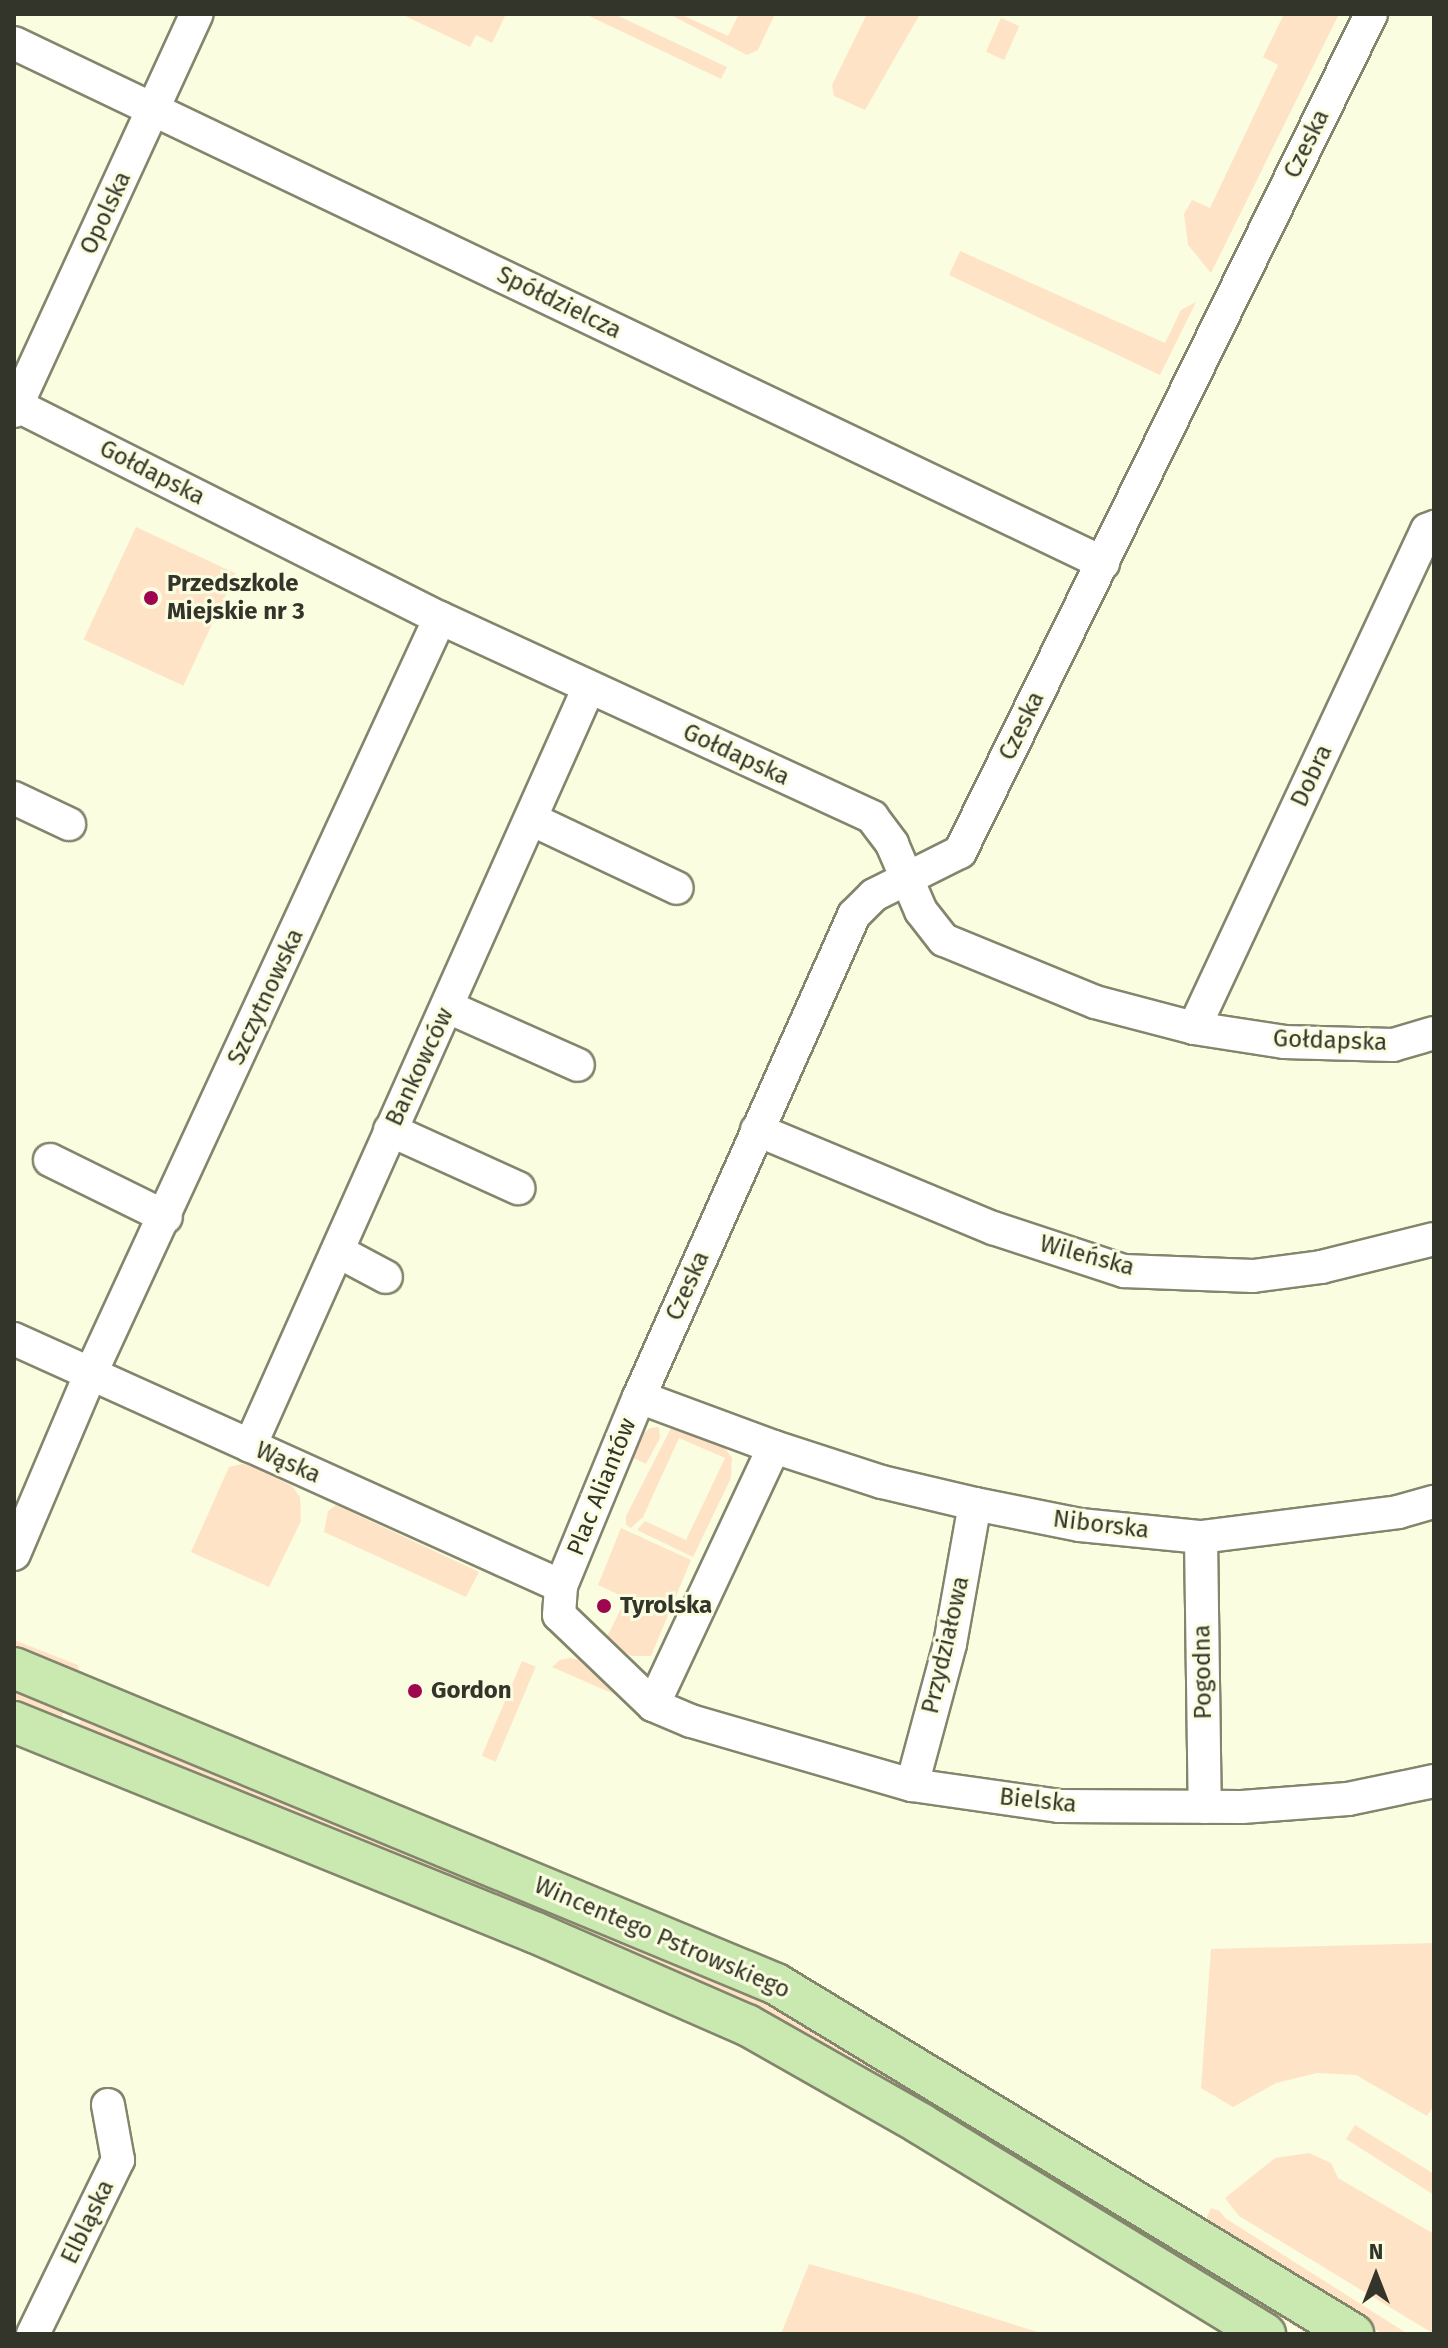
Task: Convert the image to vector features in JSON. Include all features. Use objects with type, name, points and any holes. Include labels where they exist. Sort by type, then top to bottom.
[{"type":"main road","name":"Wincentego Pstrowskiego","points":[[14,1668],[776,1984],[1353,2334]]},
{"type":"main road","name":"Wincentego Pstrowskiego","points":[[14,1722],[536,1933],[747,2025],[921,2124],[1265,2334]]},
{"type":"main road","points":[[536,1933],[551,1927],[559,1914],[560,1901],[550,1889]]},
{"type":"street","name":"Opolska","points":[[15,407],[197,14]]},
{"type":"street","name":"Czeska","points":[[639,1397],[854,915],[874,895],[960,852],[1371,14]]},
{"type":"street","name":"Spółdzielcza","points":[[14,43],[1103,563]]},
{"type":"street","name":"Gołdapska","points":[[15,407],[440,618],[872,817],[892,844],[921,911],[944,940],[1095,1002],[1194,1028],[1284,1042],[1393,1045],[1433,1036]]},
{"type":"street","name":"Dobra","points":[[1194,1028],[1427,530],[1434,527]]},
{"type":"street","name":"Szczytnowska","points":[[14,1554],[90,1375],[166,1217],[440,618]]},
{"type":"street","name":"Bankowców","points":[[250,1446],[589,687]]},
{"type":"street","points":[[14,798],[69,824]]},
{"type":"street","points":[[531,819],[677,888]]},
{"type":"street","points":[[448,1007],[578,1065]]},
{"type":"street","points":[[390,1130],[518,1188]]},
{"type":"street","name":"Wileńska","points":[[757,1130],[993,1228],[1124,1271],[1253,1276],[1321,1267],[1434,1239]]},
{"type":"street","points":[[50,1160],[166,1217]]},
{"type":"street","points":[[339,1252],[386,1277]]},
{"type":"street","name":"Wąska","points":[[14,1339],[561,1586]]},
{"type":"street","name":"Plac Aliantów","points":[[653,1705],[559,1615],[561,1586],[639,1397],[774,1447]]},
{"type":"street","points":[[653,1705],[774,1447]]},
{"type":"street","name":"Niborska","points":[[774,1447],[882,1482],[975,1504],[1080,1525],[1201,1537],[1398,1512],[1431,1512]]},
{"type":"street","name":"Przydziałowa","points":[[912,1785],[950,1644],[975,1504]]},
{"type":"street","name":"Pogodna","points":[[1201,1537],[1205,1807]]},
{"type":"street","name":"Bielska","points":[[653,1705],[691,1721],[912,1785],[1059,1806],[1205,1807],[1348,1799],[1434,1781]]},
{"type":"street","name":"Elbląska","points":[[33,2334],[118,2160],[108,2105]]},
{"type":"shaded area","points":[[401,14],[506,14],[492,43],[476,35],[470,47]]},
{"type":"shaded area","points":[[585,14],[614,14],[727,67],[721,79]]},
{"type":"shaded area","points":[[669,14],[680,14],[728,36],[739,14],[775,14],[758,50],[747,55]]},
{"type":"shaded area","points":[[867,14],[920,14],[865,110],[834,96],[832,85]]},
{"type":"shaded area","points":[[1284,14],[1339,14],[1211,273],[1188,245],[1184,214],[1192,200],[1210,208],[1278,65],[1263,57]]},
{"type":"shaded area","points":[[1001,18],[1019,26],[1004,60],[986,52]]},
{"type":"shaded area","points":[[960,251],[1165,343],[1181,310],[1196,302],[1160,375],[949,275]]},
{"type":"shaded area","points":[[136,527],[236,573],[183,686],[84,639]]},
{"type":"shaded area","points":[[659,1427],[660,1438],[646,1464],[629,1456],[639,1437],[650,1428]]},
{"type":"shaded area","points":[[683,1427],[722,1444],[732,1458],[731,1478],[693,1557],[637,1530],[645,1521],[686,1540],[725,1458],[679,1438],[643,1517],[631,1528],[626,1525],[626,1516],[671,1428]]},
{"type":"shaded area","points":[[246,1463],[292,1486],[300,1497],[301,1521],[269,1587],[191,1552],[229,1467]]},
{"type":"shaded area","points":[[336,1505],[479,1572],[466,1597],[324,1532],[328,1511]]},
{"type":"shaded area","points":[[621,1528],[691,1560],[651,1656],[632,1656],[605,1641],[626,1598],[598,1585]]},
{"type":"shaded area","points":[[14,1640],[78,1665],[80,1677],[14,1653]]},
{"type":"shaded area","points":[[560,1660],[585,1661],[630,1701],[552,1667]]},
{"type":"shaded area","points":[[522,1661],[536,1667],[496,1762],[482,1756]]},
{"type":"shaded area","points":[[14,1686],[64,1707],[61,1724],[14,1705]]},
{"type":"shaded area","points":[[83,1714],[547,1901],[540,1918],[76,1731]]},
{"type":"shaded area","points":[[577,1914],[762,1995],[1326,2334],[1307,2334],[1263,2306],[1205,2280],[571,1930]]},
{"type":"shaded area","points":[[1434,1943],[1434,2106],[1427,2116],[1356,2075],[1317,2073],[1276,2083],[1233,2107],[1201,2088],[1211,1949]]},
{"type":"shaded area","points":[[1355,2125],[1434,2174],[1434,2195],[1346,2139]]},
{"type":"shaded area","points":[[1309,2153],[1331,2163],[1338,2178],[1434,2234],[1434,2334],[1239,2216],[1225,2198],[1275,2158]]},
{"type":"shaded area","points":[[1211,2208],[1408,2334],[1383,2334],[1208,2225],[1206,2219]]},
{"type":"shaded area","points":[[809,2264],[913,2293],[1044,2334],[781,2334]]},
{"type":"place","name":"Przedszkole Miejskie nr 3","points":[[151,598]]},
{"type":"place","name":"Tyrolska","points":[[604,1606]]},
{"type":"place","name":"Gordon","points":[[415,1691]]}]
